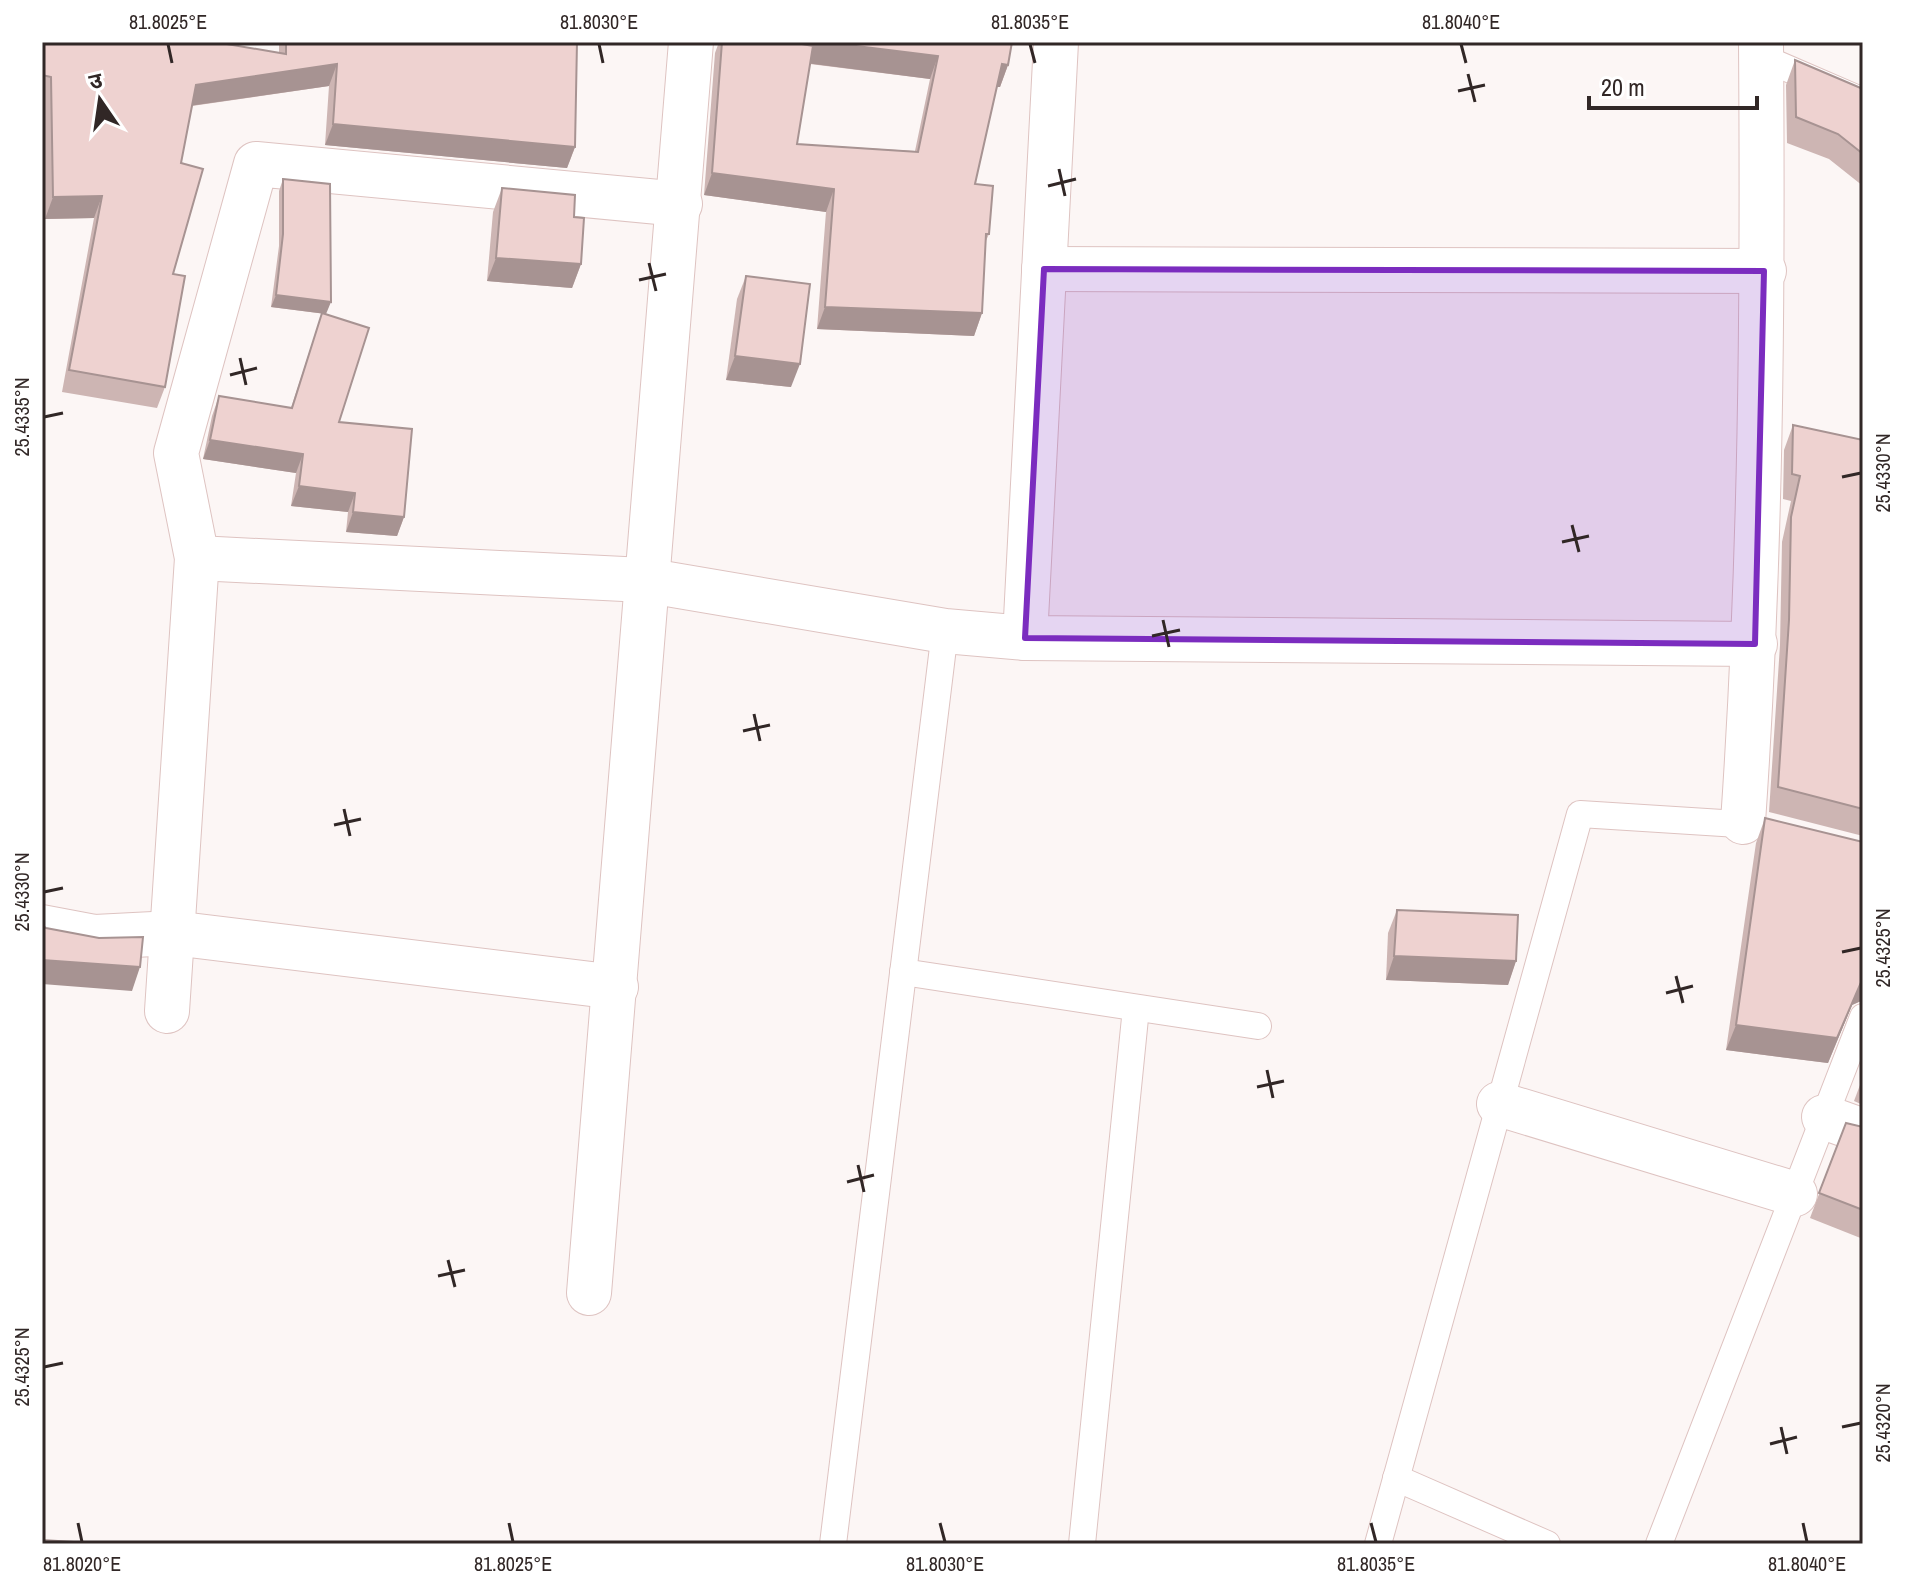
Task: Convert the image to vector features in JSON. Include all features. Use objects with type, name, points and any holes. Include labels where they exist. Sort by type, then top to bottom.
[{"type":"street","points":[[589,1293],[616,987],[644,580],[680,204],[691,42]]},
{"type":"street","points":[[1025,638],[1056,42]]},
{"type":"street","points":[[1758,826],[1755,644],[1764,271],[1761,50]]},
{"type":"street","points":[[167,1011],[197,558],[176,453],[256,164],[680,204]]},
{"type":"street","points":[[1044,269],[1764,271]]},
{"type":"street","points":[[197,558],[644,580],[945,631],[1025,638],[1755,644]]},
{"type":"street","points":[[42,927],[95,937],[173,933],[616,987]]},
{"type":"street","points":[[1499,1104],[1795,1194]]},
{"type":"lane","points":[[1761,50],[1863,101]]},
{"type":"lane","points":[[833,1544],[945,631]]},
{"type":"lane","points":[[1378,1544],[1580,814],[1758,826]]},
{"type":"lane","points":[[903,972],[1258,1026]]},
{"type":"lane","points":[[1082,1544],[1136,1008]]},
{"type":"lane","points":[[1659,1544],[1795,1194],[1844,1124],[1863,1017]]},
{"type":"lane","points":[[1396,1478],[1547,1544]]},
{"type":"highlighted area","points":[[1044,269],[1764,271],[1755,644],[1025,638]]},
{"type":"building","points":[[42,42],[215,42],[286,54],[286,42],[577,42],[575,147],[333,124],[337,64],[196,85],[181,163],[203,169],[173,274],[185,276],[165,387],[69,370],[102,196],[53,197],[51,77],[42,75]]},
{"type":"building","points":[[722,42],[791,42],[813,46],[797,144],[918,152],[938,56],[824,42],[1012,42],[1008,65],[1002,64],[975,184],[993,186],[989,234],[986,234],[982,313],[825,307],[834,189],[712,173]]},
{"type":"building","points":[[1795,60],[1863,89],[1863,154],[1838,134],[1796,117]]},
{"type":"building","points":[[283,179],[330,184],[331,302],[276,295],[283,234]]},
{"type":"building","points":[[502,188],[575,195],[574,217],[584,218],[581,264],[496,258]]},
{"type":"building","points":[[746,276],[810,284],[800,364],[735,356]]},
{"type":"building","points":[[322,313],[369,328],[339,422],[412,429],[404,517],[353,512],[355,493],[299,486],[303,454],[210,440],[219,396],[292,408]]},
{"type":"building","points":[[1793,425],[1863,440],[1863,809],[1778,787],[1789,620],[1791,517],[1800,476],[1792,474]]},
{"type":"building","points":[[1765,818],[1863,842],[1863,979],[1837,1038],[1736,1025]]},
{"type":"building","points":[[1397,910],[1518,915],[1516,961],[1394,956]]},
{"type":"building","points":[[42,926],[99,938],[143,937],[140,967],[42,960]]},
{"type":"building","points":[[1846,1123],[1863,1127],[1863,1210],[1819,1193]]},
{"type":"building","points":[[42,1540],[89,1543],[89,1544],[42,1544]]}]
